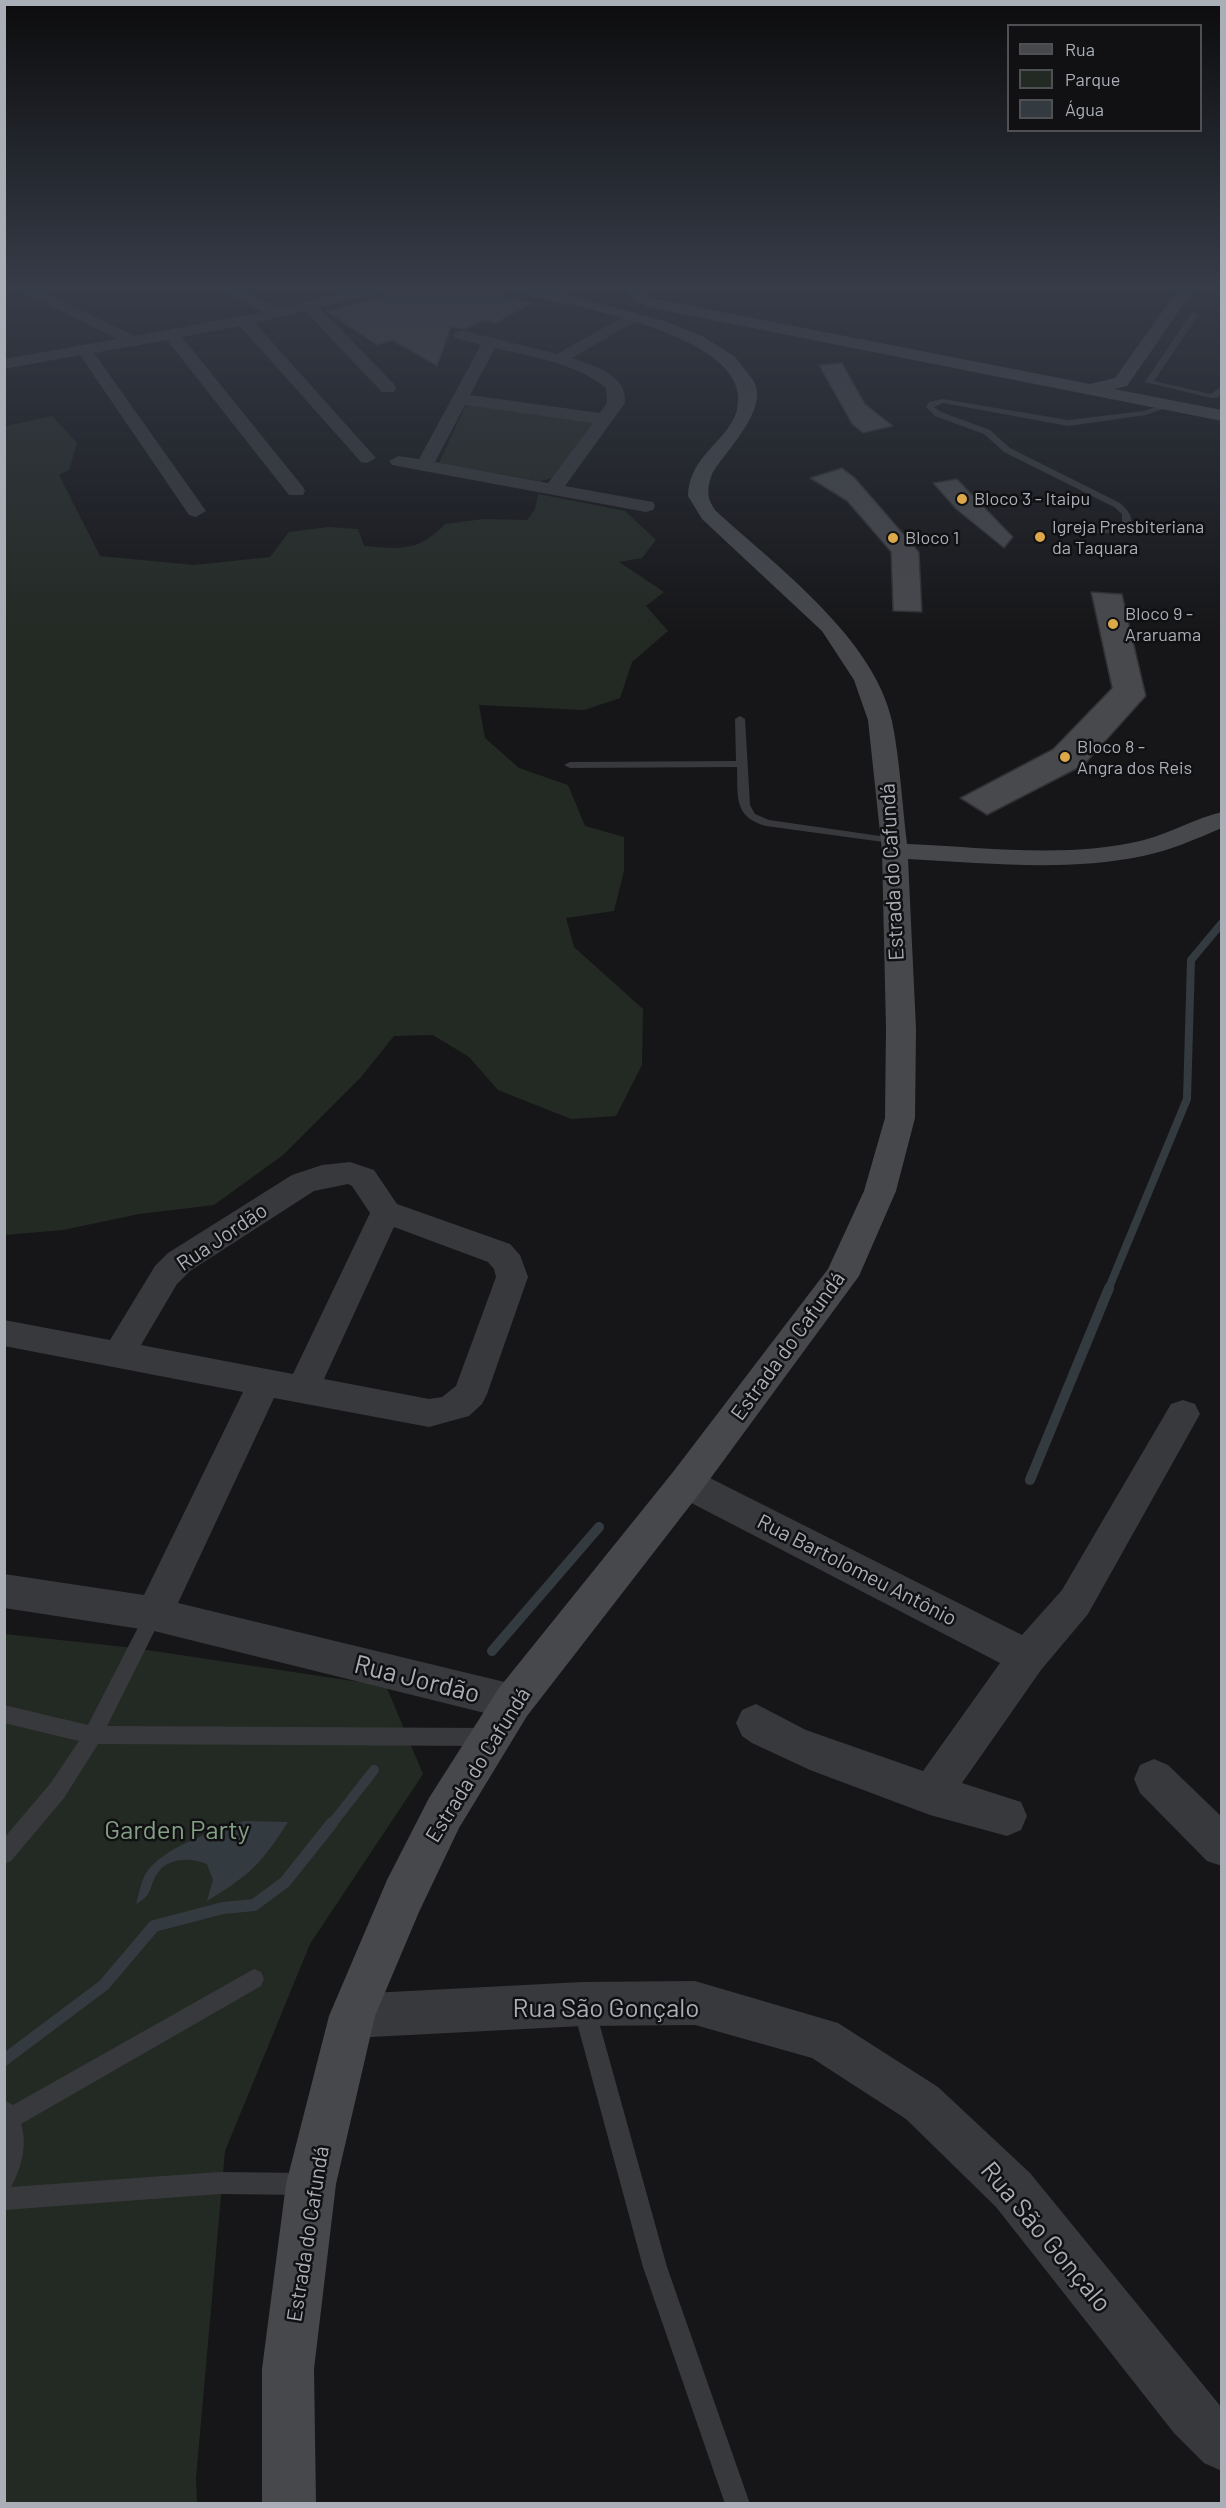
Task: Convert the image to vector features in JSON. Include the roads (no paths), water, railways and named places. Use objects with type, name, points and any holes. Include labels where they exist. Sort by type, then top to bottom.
[{"type":"main road","name":"Estrada do Cafundá","points":[[289,2504],[288,2369],[311,2184],[352,2016],[403,1896],[444,1813],[513,1702],[686,1483],[842,1276],[880,1191],[900,1118],[901,1029],[895,846],[880,720],[865,680],[830,627],[709,515],[698,496],[699,478],[746,410],[747,405]]},
{"type":"main road","points":[[1165,405],[1221,416]]},
{"type":"main road","points":[[895,846],[1064,857],[1108,855],[1147,847],[1221,819]]},
{"type":"street","points":[[122,405],[196,511]]},
{"type":"street","points":[[228,405],[296,491]]},
{"type":"street","points":[[319,405],[367,458]]},
{"type":"street","points":[[424,466],[459,405]]},
{"type":"street","points":[[505,405],[604,419]]},
{"type":"street","points":[[553,489],[614,405]]},
{"type":"street","points":[[398,461],[646,506]]},
{"type":"street","name":"Rua Jordão","points":[[119,1353],[166,1275],[179,1262],[303,1183],[322,1176],[350,1173],[363,1178],[386,1212]]},
{"type":"street","points":[[4,1333],[119,1353],[264,1383],[302,1390],[429,1413],[448,1411],[462,1404],[470,1394],[512,1277],[509,1264],[499,1253],[386,1212],[302,1390]]},
{"type":"street","points":[[154,1614],[264,1383]]},
{"type":"street","points":[[930,1795],[1027,1657],[1060,1622],[1075,1602],[1183,1414]]},
{"type":"street","name":"Rua Bartolomeu Antônio","points":[[686,1483],[1027,1657]]},
{"type":"street","name":"Rua Jordão","points":[[4,1591],[154,1614],[513,1702]]},
{"type":"street","points":[[756,1722],[769,1733],[812,1752],[930,1795],[1007,1816]]},
{"type":"street","points":[[1154,1779],[1221,1846]]},
{"type":"street","name":"Rua São Gonçalo","points":[[352,2016],[582,2004],[695,2003],[822,2039],[922,2103],[1013,2190],[1192,2415],[1221,2445]]},
{"type":"lane","points":[[931,405],[930,407],[938,414],[987,432],[1007,450],[1096,492],[1126,513],[1128,520],[1126,530],[1094,531]]},
{"type":"lane","points":[[966,405],[1068,423],[1146,413],[1165,405]]},
{"type":"lane","points":[[740,719],[744,805],[751,816],[766,823],[895,846]]},
{"type":"lane","points":[[570,765],[742,764]]},
{"type":"lane","points":[[4,1854],[57,1791],[93,1735],[154,1614]]},
{"type":"lane","points":[[4,1714],[93,1735],[491,1737]]},
{"type":"lane","points":[[4,2179],[14,2144],[7,2115],[254,1979]]},
{"type":"lane","points":[[582,2004],[655,2267],[738,2504]]},
{"type":"lane","points":[[4,2199],[219,2183],[311,2184]]},
{"type":"water","points":[[244,1821],[288,1822],[254,1868],[207,1901],[213,1880],[207,1864],[182,1860],[164,1866],[153,1881],[149,1893],[136,1904],[146,1873],[165,1855],[177,1847]]},
{"type":"waterway","points":[[1108,1290],[1187,1099],[1191,960],[1222,923]]},
{"type":"waterway","points":[[1030,1480],[1109,1288]]},
{"type":"waterway","points":[[492,1651],[599,1527]]},
{"type":"waterway","points":[[331,1825],[374,1770]]},
{"type":"waterway","points":[[4,2060],[104,1985],[154,1926],[223,1908],[254,1905],[285,1882],[332,1823]]},
{"type":"place","name":"Bloco 3 - Itaipu","points":[[962,499]]},
{"type":"place","name":"Igreja Presbiteriana da Taquara","points":[[1040,537]]},
{"type":"place","name":"Bloco 1","points":[[893,538]]},
{"type":"place","name":"Bloco 9 - Araruama","points":[[1113,624]]},
{"type":"place","name":"Bloco 8 - Angra dos Reis","points":[[1065,757]]},
{"type":"park label","name":"Garden Party","points":[[177,1830]]}]
